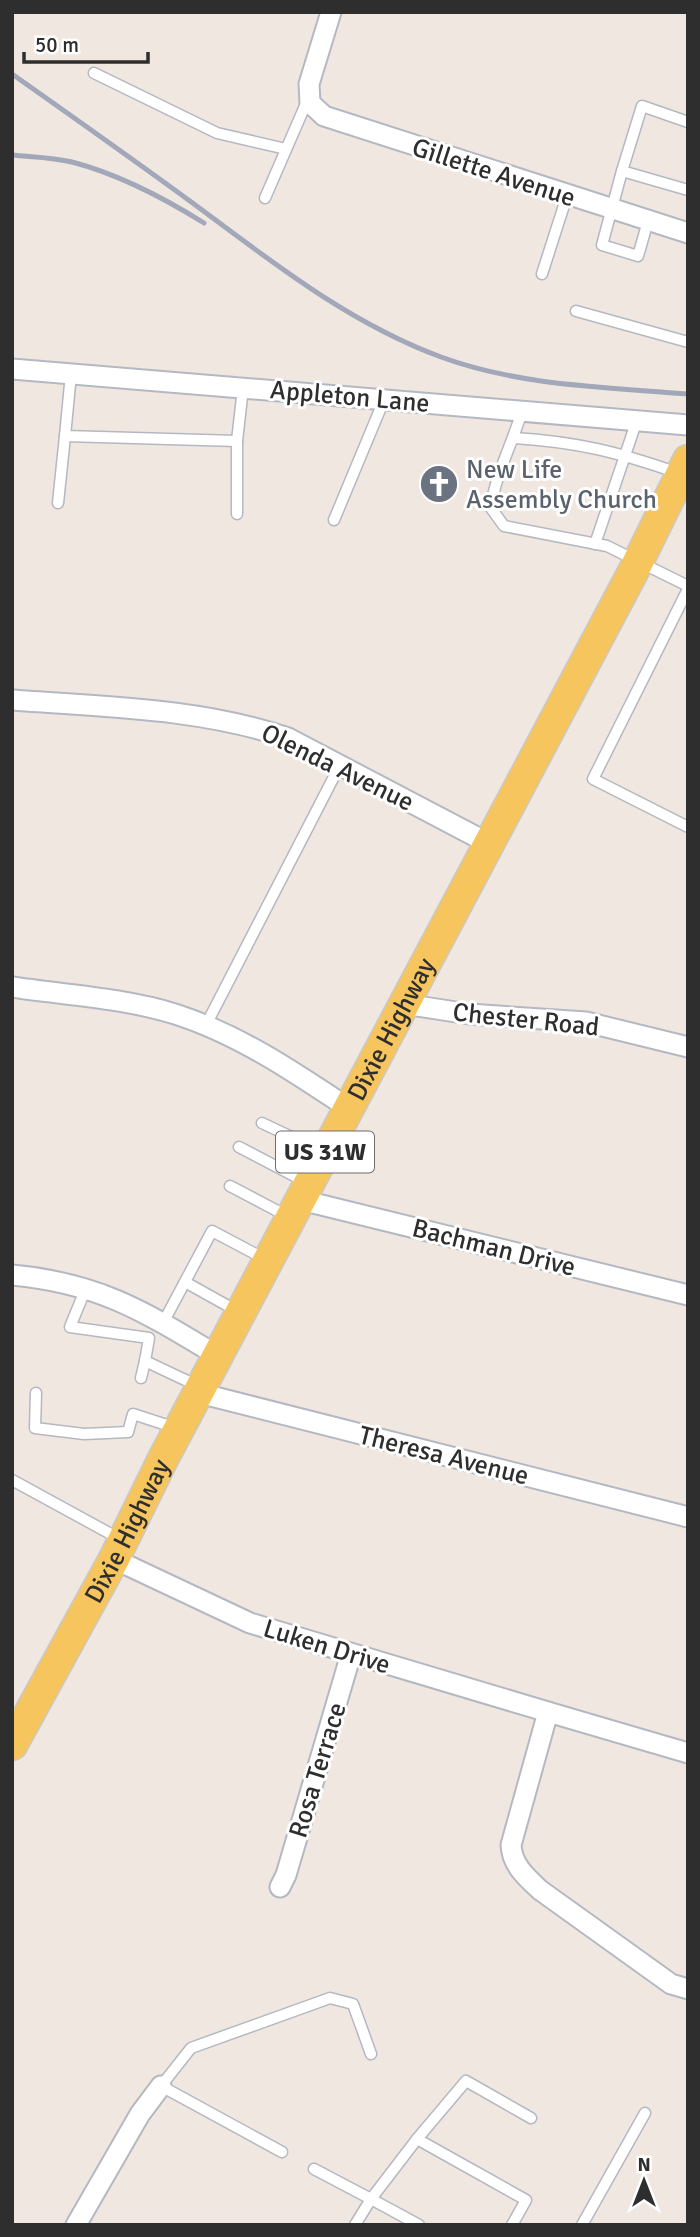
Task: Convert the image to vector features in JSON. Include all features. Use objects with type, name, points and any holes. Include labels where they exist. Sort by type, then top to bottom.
[{"type":"main road","name":"Dixie Highway","points":[[12,1745],[119,1550],[179,1429],[685,468]]},
{"type":"street","points":[[308,99],[314,62],[331,12]]},
{"type":"street","name":"Gillette Avenue","points":[[308,99],[315,110],[324,116],[611,211],[688,233]]},
{"type":"street","name":"Appleton Lane","points":[[12,369],[688,425]]},
{"type":"street","name":"Olenda Avenue","points":[[12,700],[214,718],[288,738],[488,843]]},
{"type":"street","points":[[12,987],[153,1008],[206,1025],[242,1042],[348,1108]]},
{"type":"street","name":"Chester Road","points":[[404,1004],[469,1014],[586,1022],[688,1047]]},
{"type":"street","name":"Bachman Drive","points":[[300,1201],[688,1295]]},
{"type":"street","points":[[12,1275],[86,1288],[139,1308],[218,1356]]},
{"type":"street","name":"Theresa Avenue","points":[[201,1390],[688,1517]]},
{"type":"street","name":"Luken Drive","points":[[119,1550],[234,1618],[688,1754]]},
{"type":"street","name":"Rosa Terrace","points":[[280,1886],[286,1875],[351,1654]]},
{"type":"street","points":[[548,1712],[511,1839],[511,1857],[523,1874],[540,1890],[671,1984],[688,1989]]},
{"type":"street","points":[[76,2225],[141,2115],[161,2087]]},
{"type":"lane","points":[[94,73],[217,133],[286,149]]},
{"type":"lane","points":[[265,198],[308,99]]},
{"type":"lane","points":[[648,221],[638,256],[602,245],[642,106],[688,122]]},
{"type":"lane","points":[[622,171],[688,190]]},
{"type":"lane","points":[[542,274],[567,196]]},
{"type":"lane","points":[[576,311],[688,342]]},
{"type":"lane","points":[[58,503],[71,374]]},
{"type":"lane","points":[[237,514],[237,441],[243,388]]},
{"type":"lane","points":[[334,520],[384,399]]},
{"type":"lane","points":[[522,411],[514,439],[492,491],[491,508],[504,526],[595,544],[639,559],[688,587],[593,779],[688,827]]},
{"type":"lane","points":[[595,544],[637,420]]},
{"type":"lane","points":[[65,436],[237,441]]},
{"type":"lane","points":[[514,439],[556,441],[685,468]]},
{"type":"lane","points":[[206,1025],[340,765]]},
{"type":"lane","points":[[262,1123],[325,1153]]},
{"type":"lane","points":[[239,1147],[300,1201]]},
{"type":"lane","points":[[230,1186],[300,1201]]},
{"type":"lane","points":[[163,1323],[212,1231],[268,1261]]},
{"type":"lane","points":[[185,1282],[240,1313]]},
{"type":"lane","points":[[86,1288],[69,1327],[149,1338],[141,1378]]},
{"type":"lane","points":[[145,1361],[201,1390]]},
{"type":"lane","points":[[36,1393],[34,1427],[84,1434],[128,1432],[134,1414],[179,1429]]},
{"type":"lane","points":[[12,1479],[119,1550]]},
{"type":"lane","points":[[282,2152],[161,2087],[191,2048],[330,1998],[353,2004],[371,2054]]},
{"type":"lane","points":[[355,2225],[371,2199],[417,2139],[466,2081],[531,2118]]},
{"type":"lane","points":[[582,2225],[645,2113]]},
{"type":"lane","points":[[417,2139],[526,2200],[512,2225]]},
{"type":"lane","points":[[314,2169],[419,2225]]},
{"type":"railway","points":[[12,74],[312,290],[407,343],[471,367],[532,380],[688,394]]},
{"type":"railway","points":[[12,155],[64,160],[106,173],[157,196],[204,223]]},
{"type":"place","name":"New Life Assembly Church","points":[[439,484]]}]
